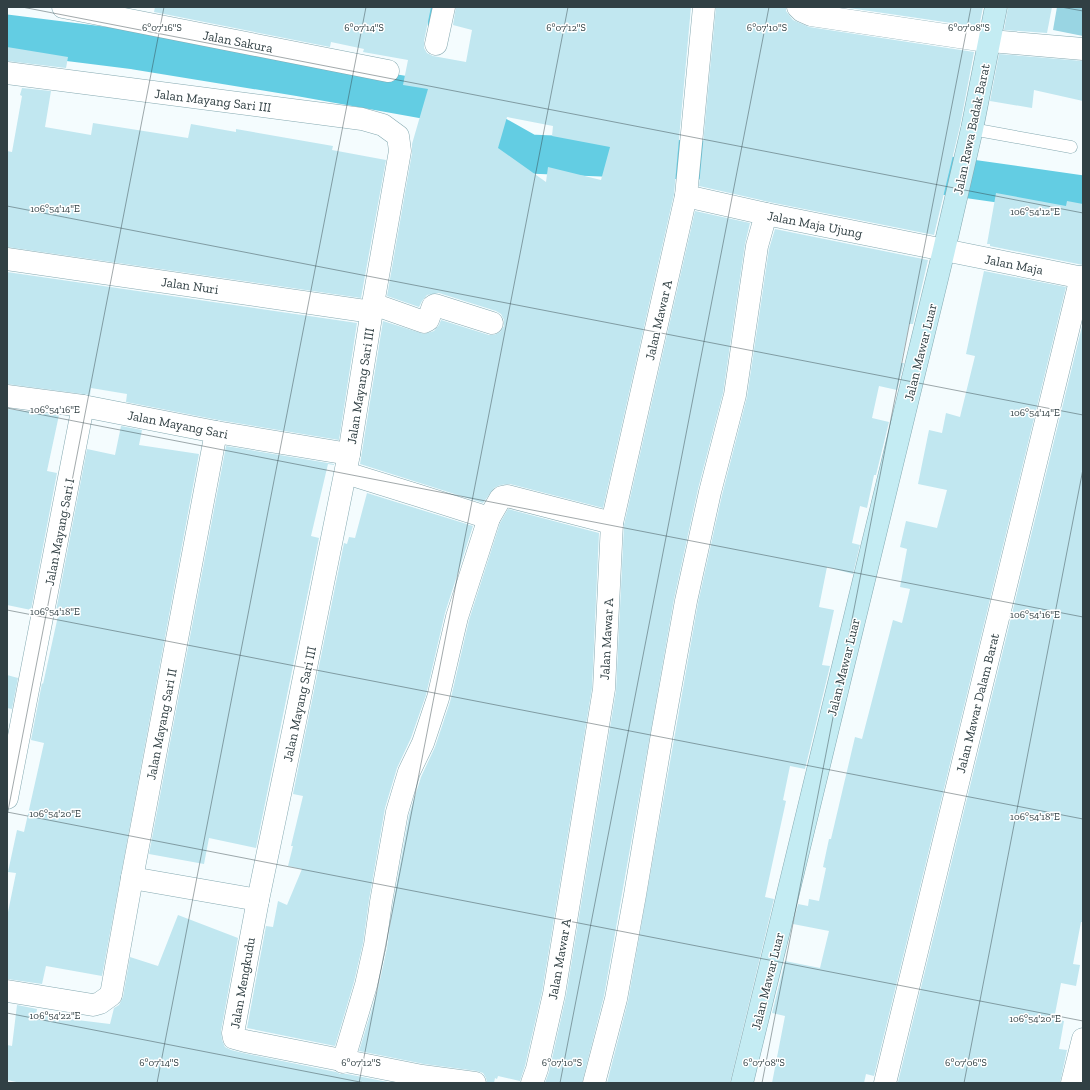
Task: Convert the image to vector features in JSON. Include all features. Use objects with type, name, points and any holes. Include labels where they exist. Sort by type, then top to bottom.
[{"type":"street","name":"Jalan Sakura","points":[[63,7],[388,71]]},
{"type":"street","points":[[436,44],[444,7]]},
{"type":"street","name":"Jalan Mawar A","points":[[532,1083],[537,1069],[554,994],[604,689],[612,523],[686,196],[704,7]]},
{"type":"street","points":[[798,7],[802,11],[811,15],[990,41],[1083,49]]},
{"type":"street","name":"Jalan Rawa Badak Barat","points":[[944,250],[965,162],[996,7]]},
{"type":"street","name":"Jalan Mayang Sari III","points":[[7,73],[362,119],[383,125],[398,136],[400,151],[347,464],[296,722],[258,900]]},
{"type":"street","name":"Jalan Maja Ujung","points":[[686,196],[766,214],[944,250]]},
{"type":"street","points":[[594,1083],[616,999],[636,895],[660,741],[686,601],[710,492],[735,395],[757,246],[766,214]]},
{"type":"street","name":"Jalan Maja","points":[[944,250],[1082,278]]},
{"type":"street","name":"Jalan Mawar Luar","points":[[742,1083],[944,250]]},
{"type":"street","name":"Jalan Nuri","points":[[7,259],[373,308],[424,322],[428,320],[433,306],[435,305],[492,323]]},
{"type":"street","name":"Jalan Mawar Dalam Barat","points":[[885,1083],[1082,278]]},
{"type":"street","name":"Jalan Mayang Sari","points":[[7,396],[83,406],[216,432],[347,464],[420,496],[489,518]]},
{"type":"street","name":"Jalan Mayang Sari I","points":[[7,798],[83,406]]},
{"type":"street","name":"Jalan Mayang Sari II","points":[[7,991],[93,1005],[100,1003],[111,996],[216,432]]},
{"type":"street","points":[[343,1062],[366,985],[375,945],[397,812],[409,772],[423,743],[438,698],[457,616],[489,518],[500,499],[507,496],[612,523]]},
{"type":"street","points":[[132,878],[258,900]]},
{"type":"street","name":"Jalan Mengkudu","points":[[258,900],[234,1024],[234,1038],[343,1062],[422,1076],[474,1083]]},
{"type":"street","points":[[1072,1083],[1083,1039]]},
{"type":"lane","points":[[972,129],[1071,147]]},
{"type":"shaded area","points":[[1057,7],[1083,7],[1083,36],[1053,30]]},
{"type":"building","points":[[155,7],[431,7],[424,41],[424,48],[427,53],[433,56],[466,62],[472,30],[453,25],[456,7],[691,7],[674,194],[603,508],[510,484],[500,485],[494,488],[483,503],[360,464],[383,321],[424,334],[434,331],[441,320],[489,335],[494,335],[500,332],[504,326],[504,320],[501,314],[496,311],[439,293],[427,295],[419,307],[387,296],[412,153],[412,144],[428,89],[403,85],[408,60],[363,52],[364,49],[331,42],[330,47],[154,12]],"holes":[[[507,117],[553,126],[552,136],[610,147],[601,180],[548,167],[546,182],[498,148]]]},
{"type":"building","points":[[716,7],[786,7],[786,11],[793,20],[809,27],[974,52],[960,126],[934,235],[769,202],[699,186]]},
{"type":"building","points":[[842,7],[983,7],[979,27]]},
{"type":"building","points":[[1008,7],[1052,7],[1047,33],[1004,30]]},
{"type":"building","points":[[7,47],[68,57],[66,68],[7,61]]},
{"type":"building","points":[[999,54],[1083,61],[1083,101],[1034,90],[1032,108],[990,101]]},
{"type":"building","points":[[22,88],[51,91],[45,127],[91,135],[93,123],[188,138],[191,124],[236,132],[236,129],[333,146],[332,150],[386,160],[361,298],[7,247],[7,151],[12,152],[22,96],[20,95]]},
{"type":"building","points":[[996,193],[1066,206],[1067,201],[1083,204],[1083,265],[990,246],[990,244],[987,244]]},
{"type":"building","points":[[695,211],[750,223],[745,244],[723,393],[698,489],[674,599],[604,996],[582,1083],[545,1083],[549,1072],[566,996],[616,691],[624,525]]},
{"type":"building","points":[[775,229],[928,260],[913,324],[909,324],[901,363],[904,363],[897,390],[879,386],[872,418],[889,422],[876,475],[874,475],[867,508],[860,506],[852,543],[860,545],[853,574],[827,567],[819,607],[834,610],[822,665],[830,666],[805,769],[790,766],[783,800],[786,801],[765,897],[774,899],[730,1083],[607,1083],[628,1001],[698,603],[722,495],[747,397],[769,249]]},
{"type":"building","points":[[984,271],[1066,287],[874,1076],[866,1074],[864,1083],[772,1083],[785,1016],[772,1013],[785,961],[820,968],[829,931],[793,924],[798,904],[808,906],[809,899],[819,901],[826,868],[823,867],[829,839],[831,839],[855,737],[862,739],[893,620],[902,623],[910,589],[900,587],[907,549],[900,547],[906,521],[937,528],[947,490],[918,484],[929,430],[942,433],[946,413],[960,417],[975,356],[966,354]]},
{"type":"building","points":[[7,272],[357,323],[339,440],[218,420],[126,402],[127,394],[91,388],[90,395],[7,384]]},
{"type":"building","points":[[1083,322],[1083,922],[1081,922],[1073,964],[1080,965],[1076,986],[1061,983],[1054,1019],[1064,1021],[1059,1049],[1067,1050],[1060,1083],[898,1082]]},
{"type":"building","points":[[8,409],[59,415],[47,471],[57,473],[31,610],[7,605]]},
{"type":"building","points":[[121,426],[142,430],[139,445],[199,454],[102,976],[46,966],[42,984],[7,979],[7,917],[16,873],[8,872],[17,830],[24,832],[44,743],[31,740],[42,683],[43,684],[58,616],[55,616],[87,449],[115,455]]},
{"type":"building","points":[[226,446],[334,465],[328,464],[311,536],[319,538],[256,848],[209,838],[204,864],[149,854]]},
{"type":"building","points":[[367,493],[473,526],[445,613],[426,695],[411,738],[397,768],[385,808],[363,943],[354,982],[335,1046],[247,1028],[266,926],[273,927],[278,901],[287,905],[302,869],[288,866],[293,846],[291,846],[303,796],[293,794],[344,543],[347,544],[349,537],[355,538]]},
{"type":"building","points":[[508,509],[599,533],[592,688],[542,992],[525,1066],[520,1081],[498,1076],[497,1079],[495,1078],[494,1083],[487,1083],[483,1073],[477,1071],[424,1064],[359,1051],[378,989],[387,948],[393,904],[409,815],[421,777],[435,747],[450,702],[469,620],[500,523]]},
{"type":"building","points":[[7,675],[18,678],[12,709],[7,708]]},
{"type":"building","points":[[178,915],[238,938],[221,1031],[222,1040],[225,1047],[243,1053],[340,1074],[393,1083],[21,1083],[7,1080],[7,1045],[12,1046],[17,1005],[37,1009],[36,1015],[110,1024],[114,1008],[119,1005],[123,997],[130,957],[158,966]]},
{"type":"waterway","points":[[431,7],[431,27]]},
{"type":"waterway","points":[[7,34],[135,50],[301,77],[435,101],[529,154],[650,159],[756,161]]},
{"type":"waterway","points":[[894,170],[914,171],[1083,195]]}]
